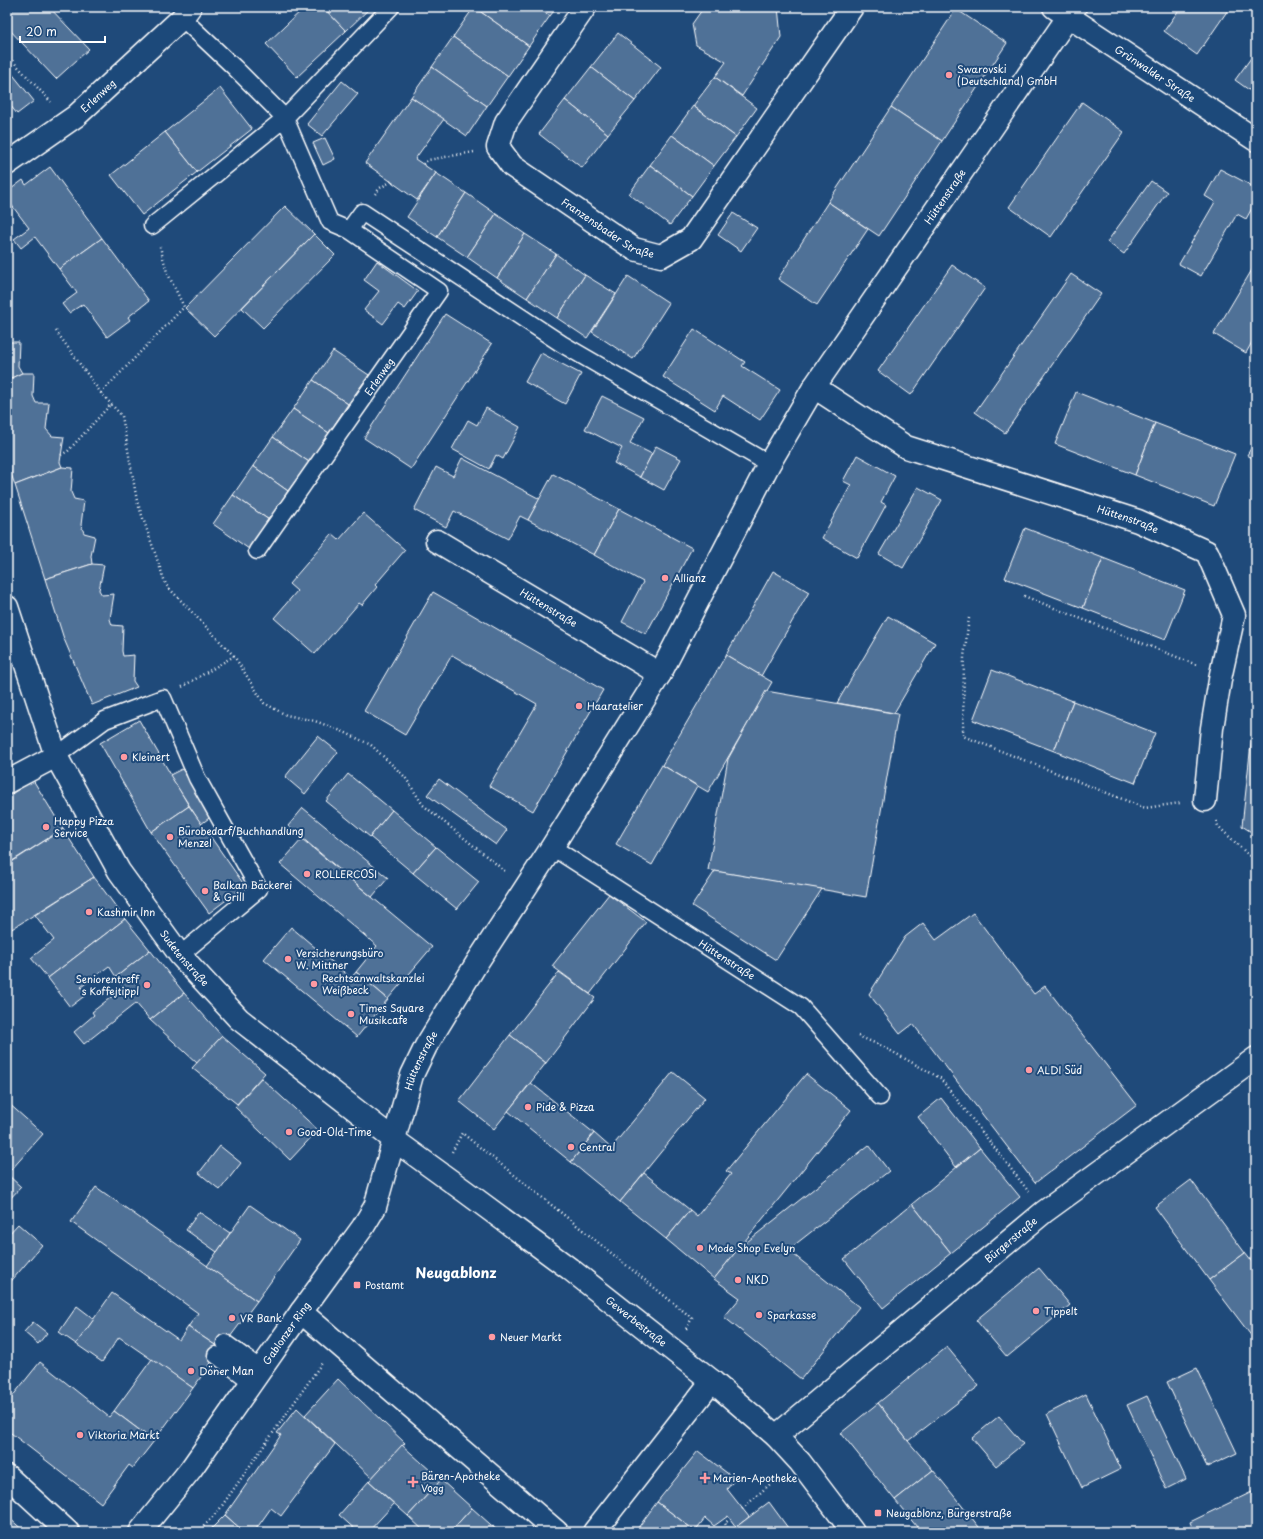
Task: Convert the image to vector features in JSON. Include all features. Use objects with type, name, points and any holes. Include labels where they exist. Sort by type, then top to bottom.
[{"type":"street","points":[[498,147],[506,122],[585,7]]},
{"type":"street","name":"Franzensbader Straße","points":[[498,147],[512,166],[634,249],[661,256],[691,238],[852,7]]},
{"type":"street","name":"Grünwalder Straße","points":[[1066,10],[1256,140]]},
{"type":"street","name":"Hüttenstraße","points":[[393,1140],[412,1075],[426,1046],[660,674],[769,464],[814,387],[1066,10]]},
{"type":"street","name":"Erlenweg","points":[[7,164],[76,116],[186,13]]},
{"type":"street","name":"Hüttenstraße","points":[[814,387],[906,447],[1138,521],[1207,552],[1234,615],[1221,674],[1212,728],[1205,800]]},
{"type":"street","name":"Hüttenstraße","points":[[437,541],[660,674]]},
{"type":"street","name":"Sudetenstraße","points":[[7,607],[56,756],[120,871],[180,954],[239,1019],[393,1140]]},
{"type":"street","points":[[7,782],[56,756]]},
{"type":"street","name":"Bürgerstraße","points":[[776,1436],[1044,1212],[1256,1058]]},
{"type":"street","name":"Gewerbestraße","points":[[393,1140],[441,1173],[570,1269],[712,1381],[776,1436],[798,1459],[853,1532]]},
{"type":"street","name":"Gablonzer Ring","points":[[140,1532],[191,1468],[301,1312],[364,1227],[375,1207],[393,1140]]},
{"type":"street","points":[[301,1312],[557,1532]]},
{"type":"street","points":[[594,1532],[712,1381]]},
{"type":"street","points":[[7,1476],[68,1532]]},
{"type":"lane","points":[[152,226],[285,118],[391,7]]},
{"type":"lane","name":"Erlenweg","points":[[186,13],[235,68],[285,118],[330,222],[349,230],[438,291],[257,551]]},
{"type":"lane","points":[[349,230],[362,212],[559,342],[769,464]]},
{"type":"lane","points":[[56,756],[106,720],[163,698],[197,778],[259,889],[180,954]]},
{"type":"lane","name":"Hüttenstraße","points":[[552,847],[801,1007],[880,1097]]},
{"type":"lane","points":[[221,1349],[257,1376]]},
{"type":"path","points":[[7,56],[69,121]]},
{"type":"path","points":[[423,164],[428,160],[498,147]]},
{"type":"path","points":[[101,394],[184,307],[167,272],[162,252],[152,226]]},
{"type":"path","points":[[56,331],[101,394],[122,416],[137,501],[166,585],[234,656],[264,703],[286,715],[315,721],[344,732],[371,745],[405,777],[423,805],[525,888]]},
{"type":"path","points":[[61,455],[68,451],[111,404]]},
{"type":"path","points":[[7,477],[12,474]]},
{"type":"path","points":[[1024,596],[1221,674]]},
{"type":"path","points":[[969,618],[964,657],[963,736],[1145,808],[1205,800],[1218,826],[1256,862]]},
{"type":"path","points":[[163,698],[234,656]]},
{"type":"path","points":[[824,1032],[852,1033],[882,1046],[940,1078],[1044,1212]]},
{"type":"path","points":[[441,1173],[462,1133],[692,1318],[674,1350]]},
{"type":"path","points":[[198,1532],[219,1510],[336,1343]]},
{"type":"path","points":[[742,1509],[798,1459]]},
{"type":"path","points":[[729,1532],[725,1523],[730,1519]]},
{"type":"building","points":[[7,7],[49,7],[89,49],[56,79],[7,27]]},
{"type":"building","points":[[305,7],[323,7],[346,31],[297,77],[266,44]]},
{"type":"building","points":[[323,7],[371,7],[346,31]]},
{"type":"building","points":[[474,7],[529,46],[508,76],[453,37]]},
{"type":"building","points":[[474,7],[537,7],[550,16],[529,46]]},
{"type":"building","points":[[537,7],[557,7],[550,16]]},
{"type":"building","points":[[704,7],[778,7],[781,37],[742,96],[715,77],[726,62],[696,45],[692,24]]},
{"type":"building","points":[[1181,7],[1230,7],[1197,55],[1164,31]]},
{"type":"building","points":[[1249,7],[1256,7],[1256,14]]},
{"type":"building","name":"Swarovski (Deutschland) GmbH","points":[[956,9],[1007,43],[942,141],[891,107]]},
{"type":"building","points":[[618,33],[661,67],[635,101],[591,67]]},
{"type":"building","points":[[453,37],[508,76],[487,106],[432,67]]},
{"type":"building","points":[[1256,51],[1256,95],[1235,80]]},
{"type":"building","points":[[432,67],[487,106],[467,136],[411,97]]},
{"type":"building","points":[[591,67],[635,101],[608,134],[565,100]]},
{"type":"building","points":[[10,71],[34,101],[17,114],[7,101],[7,73]]},
{"type":"building","points":[[715,77],[757,108],[736,137],[693,106]]},
{"type":"building","points":[[342,81],[358,94],[322,136],[307,124]]},
{"type":"building","points":[[220,88],[252,129],[197,172],[165,132]]},
{"type":"building","points":[[411,97],[444,119],[415,159],[436,173],[417,200],[365,163]]},
{"type":"building","points":[[565,100],[608,134],[582,168],[539,134]]},
{"type":"building","points":[[1082,102],[1124,132],[1051,237],[1009,207]]},
{"type":"building","points":[[693,106],[736,137],[714,166],[672,135]]},
{"type":"building","points":[[891,107],[942,141],[879,236],[828,202]]},
{"type":"building","points":[[165,132],[197,172],[142,215],[111,175]]},
{"type":"building","points":[[672,135],[714,166],[692,196],[650,165]]},
{"type":"building","points":[[325,138],[335,159],[323,165],[313,143]]},
{"type":"building","points":[[650,165],[692,196],[670,225],[629,194]]},
{"type":"building","points":[[50,167],[102,238],[59,269],[35,237],[21,248],[14,239],[29,228],[7,199],[7,192],[23,180],[26,185]]},
{"type":"building","points":[[1220,169],[1256,188],[1256,201],[1246,219],[1237,214],[1201,276],[1179,264],[1215,202],[1205,196]]},
{"type":"building","points":[[436,173],[466,193],[437,237],[407,217]]},
{"type":"building","points":[[1151,181],[1167,192],[1124,254],[1107,242]]},
{"type":"building","points":[[466,193],[496,214],[467,257],[437,237]]},
{"type":"building","points":[[828,202],[868,229],[817,305],[778,279]]},
{"type":"building","points":[[285,206],[314,234],[214,336],[185,308]]},
{"type":"building","points":[[733,213],[757,228],[741,251],[718,235]]},
{"type":"building","points":[[496,214],[525,234],[497,278],[467,257]]},
{"type":"building","points":[[314,234],[335,255],[263,328],[242,308]]},
{"type":"building","points":[[525,234],[556,254],[527,298],[497,278]]},
{"type":"building","points":[[102,238],[149,301],[128,317],[130,320],[107,337],[83,304],[69,313],[62,304],[77,293],[59,269]]},
{"type":"building","points":[[556,254],[585,275],[557,318],[527,298]]},
{"type":"building","points":[[377,261],[418,291],[405,309],[398,304],[383,324],[364,310],[379,291],[364,280]]},
{"type":"building","points":[[1256,263],[1256,335],[1246,353],[1214,334]]},
{"type":"building","points":[[952,265],[985,288],[911,395],[878,371]]},
{"type":"building","points":[[1071,274],[1101,294],[1005,433],[975,412]]},
{"type":"building","points":[[585,275],[616,294],[587,338],[557,318]]},
{"type":"building","points":[[628,276],[669,303],[633,359],[592,332]]},
{"type":"building","points":[[445,314],[492,344],[411,469],[364,438]]},
{"type":"building","points":[[694,329],[745,362],[742,366],[780,390],[760,420],[723,396],[715,410],[663,377]]},
{"type":"building","points":[[7,342],[19,342],[18,366],[22,373],[7,380]]},
{"type":"building","points":[[333,351],[369,375],[348,404],[313,380]]},
{"type":"building","points":[[541,353],[581,374],[565,404],[525,382]]},
{"type":"building","points":[[22,373],[34,373],[33,396],[36,403],[49,403],[46,429],[52,436],[64,437],[60,462],[62,467],[15,485],[7,463],[7,380]]},
{"type":"building","points":[[313,380],[348,404],[329,433],[293,409]]},
{"type":"building","points":[[1076,392],[1155,423],[1135,475],[1055,444]]},
{"type":"building","points":[[602,396],[644,417],[630,443],[652,454],[640,477],[614,463],[622,448],[585,429]]},
{"type":"building","points":[[486,408],[520,427],[503,459],[496,455],[489,469],[452,449],[468,420],[477,425]]},
{"type":"building","points":[[293,409],[329,433],[309,462],[273,437]]},
{"type":"building","points":[[1155,423],[1235,454],[1214,506],[1135,475]]},
{"type":"building","points":[[273,437],[309,462],[288,491],[253,466]]},
{"type":"building","points":[[1256,440],[1256,460],[1247,455]]},
{"type":"building","points":[[656,446],[681,459],[664,490],[640,477]]},
{"type":"building","points":[[857,455],[895,476],[881,502],[886,505],[857,558],[822,538],[851,485],[843,481]]},
{"type":"building","points":[[462,458],[540,499],[528,520],[520,516],[508,539],[454,511],[446,527],[414,510],[436,467],[453,476]]},
{"type":"building","points":[[253,466],[288,491],[269,520],[233,495]]},
{"type":"building","points":[[62,467],[73,468],[71,492],[74,499],[84,501],[81,525],[84,533],[95,536],[91,556],[92,564],[45,579],[15,485]]},
{"type":"building","points":[[553,474],[619,509],[594,555],[528,520]]},
{"type":"building","points":[[918,487],[942,500],[903,568],[879,554]]},
{"type":"building","points":[[233,495],[269,520],[249,549],[213,524]]},
{"type":"building","points":[[619,509],[692,548],[646,634],[622,622],[643,582],[594,555]]},
{"type":"building","points":[[363,513],[405,550],[375,585],[377,587],[362,605],[359,603],[315,654],[274,618],[297,591],[289,584],[332,534],[339,540]]},
{"type":"building","points":[[1025,528],[1103,558],[1083,608],[1005,578]]},
{"type":"building","points":[[1103,558],[1185,590],[1165,640],[1083,608]]},
{"type":"building","points":[[92,564],[104,565],[99,590],[102,595],[114,594],[110,619],[112,625],[123,626],[123,656],[134,655],[133,681],[137,687],[92,705],[64,639],[45,579]]},
{"type":"building","points":[[773,571],[809,592],[761,676],[726,655]]},
{"type":"building","points":[[433,592],[603,690],[533,811],[489,786],[537,704],[452,655],[405,735],[364,711]]},
{"type":"building","points":[[888,616],[935,643],[894,713],[837,703]]},
{"type":"building","points":[[726,655],[772,682],[708,792],[662,765]]},
{"type":"building","points":[[992,670],[1073,701],[1054,751],[973,720]]},
{"type":"building","points":[[766,691],[898,714],[866,897],[708,870],[728,759]]},
{"type":"building","points":[[1256,698],[1256,835],[1242,826]]},
{"type":"building","points":[[1073,701],[1155,733],[1135,783],[1054,751]]},
{"type":"building","points":[[139,720],[189,806],[151,832],[100,743]]},
{"type":"building","points":[[318,736],[338,752],[305,794],[285,777]]},
{"type":"building","points":[[7,739],[13,754],[7,758]]},
{"type":"building","points":[[662,765],[697,786],[652,865],[616,844]]},
{"type":"building","points":[[182,769],[212,816],[201,824],[170,775]]},
{"type":"building","points":[[348,774],[392,810],[370,837],[326,801]]},
{"type":"building","points":[[439,779],[507,830],[496,845],[427,795]]},
{"type":"building","points":[[33,780],[63,829],[9,863],[7,860],[7,797]]},
{"type":"building","points":[[189,806],[245,886],[209,913],[151,832]]},
{"type":"building","points":[[303,808],[388,878],[372,897],[288,826]]},
{"type":"building","points":[[392,810],[436,847],[413,873],[370,837]]},
{"type":"building","points":[[63,829],[94,877],[7,932],[7,865]]},
{"type":"building","points":[[302,839],[432,947],[388,999],[356,972],[377,946],[280,864]]},
{"type":"building","points":[[436,847],[479,882],[457,909],[413,873]]},
{"type":"building","points":[[715,871],[822,889],[776,960],[692,906]]},
{"type":"building","points":[[94,877],[125,919],[48,978],[31,958],[54,940],[35,915]]},
{"type":"building","points":[[609,894],[646,922],[590,994],[552,966]]},
{"type":"building","name":"ALDI Süd","points":[[973,913],[1034,994],[1045,986],[1137,1105],[1035,1183],[913,1024],[900,1034],[869,994],[905,937],[923,923],[936,940]]},
{"type":"building","points":[[125,919],[150,950],[116,977],[109,966],[81,987],[87,994],[70,1007],[48,978]]},
{"type":"building","points":[[291,927],[351,978],[356,972],[388,999],[357,1037],[264,959]]},
{"type":"building","points":[[150,950],[184,993],[150,1020],[136,1003],[84,1044],[74,1032],[94,1015],[92,1012],[124,987],[116,977]]},
{"type":"building","points":[[559,972],[595,998],[546,1063],[510,1035]]},
{"type":"building","points":[[184,993],[222,1036],[197,1063],[150,1020]]},
{"type":"building","points":[[510,1035],[546,1063],[494,1129],[459,1101]]},
{"type":"building","points":[[222,1036],[265,1073],[237,1104],[192,1068]]},
{"type":"building","points":[[673,1072],[705,1098],[620,1202],[571,1162],[594,1133],[611,1148]]},
{"type":"building","points":[[806,1074],[851,1110],[714,1279],[666,1239],[690,1210],[697,1216],[731,1174],[726,1171]]},
{"type":"building","points":[[261,1078],[318,1130],[290,1160],[235,1107]]},
{"type":"building","points":[[531,1083],[594,1133],[571,1162],[508,1111]]},
{"type":"building","points":[[941,1098],[980,1148],[956,1167],[918,1117]]},
{"type":"building","points":[[7,1102],[43,1134],[11,1170],[7,1166]]},
{"type":"building","points":[[869,1145],[889,1171],[788,1250],[859,1307],[801,1379],[724,1317],[740,1298],[714,1279],[738,1249]]},
{"type":"building","points":[[220,1146],[241,1163],[220,1190],[199,1173]]},
{"type":"building","points":[[980,1148],[1020,1197],[951,1253],[912,1204]]},
{"type":"building","points":[[644,1173],[690,1210],[666,1239],[620,1202]]},
{"type":"building","points":[[7,1174],[21,1187],[7,1202]]},
{"type":"building","points":[[1191,1180],[1245,1253],[1209,1280],[1155,1207]]},
{"type":"building","points":[[96,1187],[257,1301],[221,1349],[188,1327],[198,1313],[71,1222]]},
{"type":"building","points":[[912,1204],[951,1253],[883,1308],[844,1259]]},
{"type":"building","points":[[250,1205],[300,1240],[257,1301],[207,1266]]},
{"type":"building","points":[[199,1212],[230,1233],[217,1252],[186,1230]]},
{"type":"building","points":[[18,1224],[42,1245],[7,1286],[7,1236]]},
{"type":"building","points":[[1245,1253],[1256,1267],[1256,1342],[1209,1280]]},
{"type":"building","points":[[1039,1268],[1070,1305],[1007,1357],[976,1320]]},
{"type":"building","points":[[112,1293],[179,1340],[188,1327],[221,1349],[193,1388],[119,1337],[102,1362],[76,1344]]},
{"type":"building","points":[[77,1306],[94,1319],[76,1344],[59,1332]]},
{"type":"building","points":[[33,1322],[47,1333],[38,1344],[24,1332]]},
{"type":"building","points":[[947,1347],[979,1386],[908,1441],[878,1403]]},
{"type":"building","points":[[152,1359],[193,1388],[154,1441],[114,1411]]},
{"type":"building","name":"Viktoria Markt","points":[[40,1362],[109,1417],[114,1411],[154,1441],[133,1468],[129,1465],[101,1503],[7,1430],[7,1403]]},
{"type":"building","points":[[1197,1368],[1237,1453],[1207,1467],[1167,1382]]},
{"type":"building","points":[[338,1379],[405,1443],[372,1478],[305,1415]]},
{"type":"building","points":[[1086,1394],[1121,1469],[1082,1488],[1047,1414]]},
{"type":"building","points":[[1147,1396],[1186,1479],[1166,1489],[1127,1405]]},
{"type":"building","points":[[878,1403],[933,1470],[895,1500],[841,1433]]},
{"type":"building","points":[[297,1408],[335,1444],[281,1516],[271,1508],[254,1532],[244,1532],[225,1515],[281,1435],[277,1433]]},
{"type":"building","points":[[999,1416],[1023,1444],[996,1466],[972,1438]]},
{"type":"building","points":[[402,1445],[441,1480],[408,1516],[369,1481]]},
{"type":"building","points":[[698,1451],[735,1479],[727,1489],[749,1517],[736,1527],[728,1516],[714,1526],[705,1518],[695,1531],[657,1502]]},
{"type":"building","points":[[933,1470],[983,1532],[921,1532],[895,1500]]},
{"type":"building","points":[[441,1480],[472,1508],[450,1532],[425,1532],[408,1516]]},
{"type":"building","points":[[369,1481],[394,1504],[368,1532],[358,1532],[339,1515]]},
{"type":"building","points":[[1256,1490],[1256,1532],[1194,1532],[1190,1522]]},
{"type":"building","points":[[657,1502],[695,1531],[697,1532],[635,1532]]},
{"type":"building","points":[[769,1502],[791,1532],[740,1532],[736,1527]]},
{"type":"building","points":[[472,1508],[499,1532],[450,1532]]},
{"type":"building","points":[[225,1515],[244,1532],[208,1532]]},
{"type":"building","points":[[8,1517],[25,1532],[7,1532]]},
{"type":"place","name":"Swarovski (Deutschland) GmbH","points":[[949,75]]},
{"type":"place","name":"Allianz","points":[[665,578]]},
{"type":"place","name":"Haaratelier","points":[[579,706]]},
{"type":"place","name":"Kleinert","points":[[124,757]]},
{"type":"place","name":"Happy Pizza Service","points":[[46,827]]},
{"type":"place","name":"Bürobedarf/Buchhandlung Menzel","points":[[170,837]]},
{"type":"place","name":"ROLLERCOSI","points":[[307,874]]},
{"type":"place","name":"Balkan Bäckerei & Grill","points":[[205,891]]},
{"type":"place","name":"Kashmir Inn","points":[[89,912]]},
{"type":"place","name":"Versicherungsbüro W. Mittner","points":[[288,959]]},
{"type":"place","name":"Rechtsanwaltskanzlei Weißbeck","points":[[314,984]]},
{"type":"place","name":"Seniorentreff s Koffejtippl","points":[[147,985]]},
{"type":"place","name":"Times Square Musikcafe","points":[[351,1014]]},
{"type":"place","name":"ALDI Süd","points":[[1029,1070]]},
{"type":"place","name":"Pide & Pizza","points":[[528,1107]]},
{"type":"place","name":"Good-Old-Time","points":[[289,1132]]},
{"type":"place","name":"Central","points":[[571,1147]]},
{"type":"place","name":"Mode Shop Evelyn","points":[[700,1248]]},
{"type":"place","name":"NKD","points":[[738,1280]]},
{"type":"place","name":"Postamt","points":[[357,1285]]},
{"type":"place","name":"Tippelt","points":[[1036,1311]]},
{"type":"place","name":"Sparkasse","points":[[759,1315]]},
{"type":"place","name":"VR Bank","points":[[232,1318]]},
{"type":"place","name":"Neuer Markt","points":[[492,1337]]},
{"type":"place","name":"Döner Man","points":[[191,1371]]},
{"type":"place","name":"Viktoria Markt","points":[[80,1435]]},
{"type":"place","name":"Marien-Apotheke","points":[[705,1478]]},
{"type":"place","name":"Bären-Apotheke Vogg","points":[[413,1482]]},
{"type":"place","name":"Neugablonz, Bürgerstraße","points":[[878,1513]]},
{"type":"district","name":"Neugablonz","points":[[456,1273]]}]
